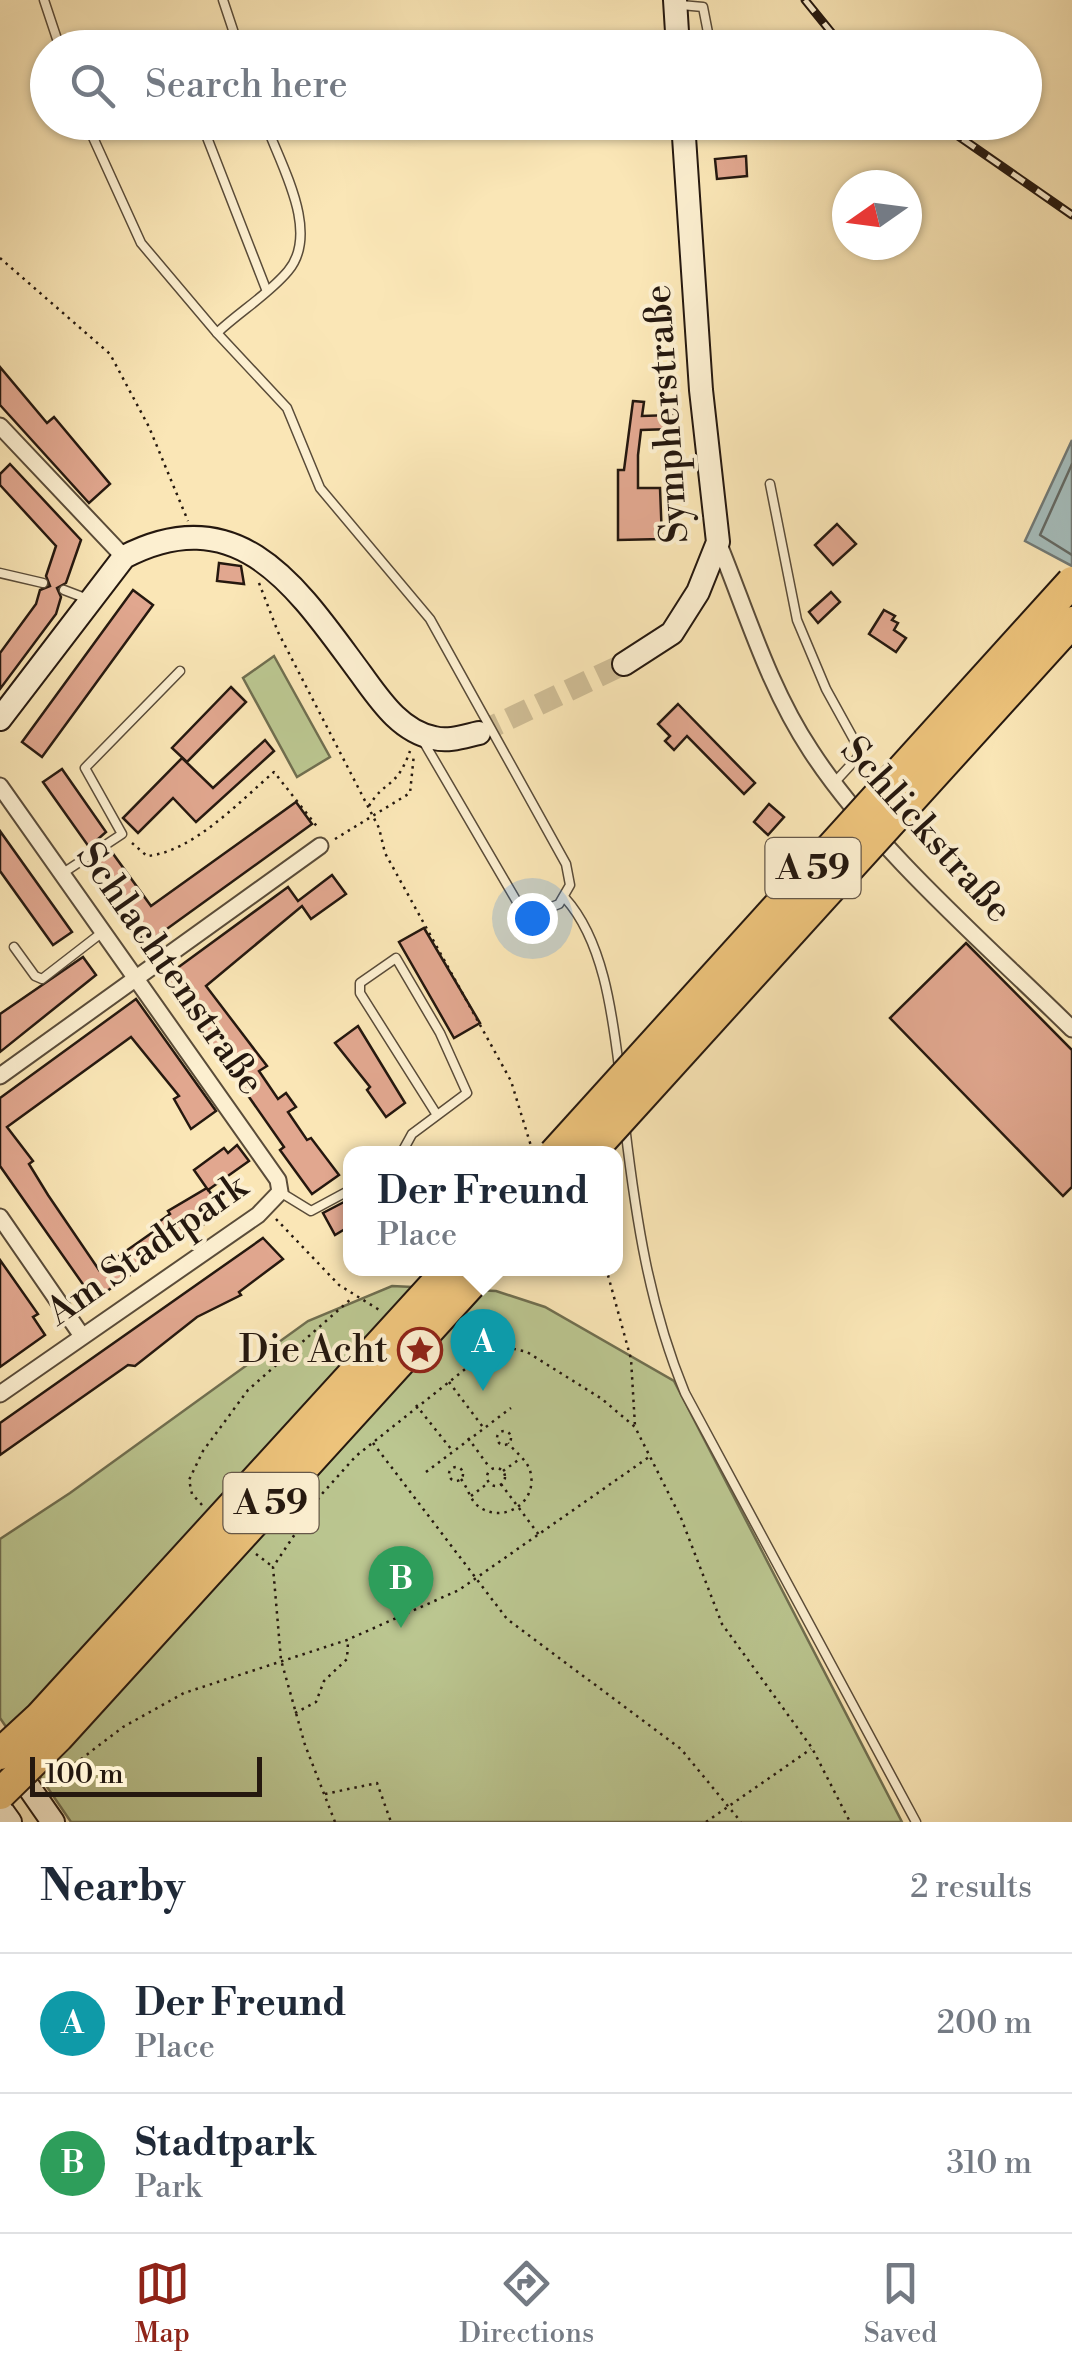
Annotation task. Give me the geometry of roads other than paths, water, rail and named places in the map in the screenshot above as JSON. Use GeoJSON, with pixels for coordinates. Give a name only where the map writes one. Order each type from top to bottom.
{"type":"FeatureCollection","features":[{"type":"Feature","properties":{"kind":"highway","name":"A 59"},"geometry":{"type":"LineString","coordinates":[[561,1146],[1072,582]]}},
{"type":"Feature","properties":{"kind":"highway","name":"A 59"},"geometry":{"type":"LineString","coordinates":[[597,1146],[1072,622]]}},
{"type":"Feature","properties":{"kind":"highway","name":"A 59"},"geometry":{"type":"LineString","coordinates":[[0,1754],[40,1718],[443,1276]]}},
{"type":"Feature","properties":{"kind":"highway","name":"A 59"},"geometry":{"type":"LineString","coordinates":[[0,1794],[58,1737],[478,1276]]}},
{"type":"Feature","properties":{"kind":"street"},"geometry":{"type":"LineString","coordinates":[[675,3],[677,30]]}},
{"type":"Feature","properties":{"kind":"street","name":"Sympherstraße"},"geometry":{"type":"LineString","coordinates":[[624,664],[672,633],[698,592],[718,542],[701,390],[684,140]]}},
{"type":"Feature","properties":{"kind":"street"},"geometry":{"type":"LineString","coordinates":[[0,426],[124,556]]}},
{"type":"Feature","properties":{"kind":"street"},"geometry":{"type":"LineString","coordinates":[[0,719],[124,556],[141,548],[191,538],[241,546],[265,558],[306,599],[383,704],[417,731],[434,738],[479,733]]}},
{"type":"Feature","properties":{"kind":"street","name":"Schlickstraße"},"geometry":{"type":"LineString","coordinates":[[718,542],[768,674],[834,783],[937,896],[1072,1029]]}},
{"type":"Feature","properties":{"kind":"street","name":"Schlachtenstraße"},"geometry":{"type":"LineString","coordinates":[[0,786],[278,1180],[280,1192]]}},
{"type":"Feature","properties":{"kind":"street"},"geometry":{"type":"LineString","coordinates":[[0,1076],[320,846]]}},
{"type":"Feature","properties":{"kind":"street","name":"Am Stadtpark"},"geometry":{"type":"LineString","coordinates":[[0,1394],[267,1208],[280,1192]]}},
{"type":"Feature","properties":{"kind":"street"},"geometry":{"type":"LineString","coordinates":[[0,1216],[82,1336]]}},
{"type":"Feature","properties":{"kind":"street"},"geometry":{"type":"LineString","coordinates":[[0,1746],[53,1822]]}},
{"type":"Feature","properties":{"kind":"street"},"geometry":{"type":"LineString","coordinates":[[0,1808],[10,1822]]}},
{"type":"Feature","properties":{"kind":"lane"},"geometry":{"type":"LineString","coordinates":[[44,0],[54,30]]}},
{"type":"Feature","properties":{"kind":"lane"},"geometry":{"type":"LineString","coordinates":[[223,0],[233,30]]}},
{"type":"Feature","properties":{"kind":"lane"},"geometry":{"type":"LineString","coordinates":[[675,3],[704,7],[708,30]]}},
{"type":"Feature","properties":{"kind":"lane"},"geometry":{"type":"LineString","coordinates":[[94,140],[141,244],[286,408],[320,488],[430,619],[566,864],[570,885],[564,898],[531,915],[520,907],[417,731]]}},
{"type":"Feature","properties":{"kind":"lane"},"geometry":{"type":"LineString","coordinates":[[208,140],[266,289]]}},
{"type":"Feature","properties":{"kind":"lane"},"geometry":{"type":"LineString","coordinates":[[217,333],[292,267],[303,236],[271,140]]}},
{"type":"Feature","properties":{"kind":"lane"},"geometry":{"type":"LineString","coordinates":[[770,484],[797,620],[826,689],[858,747],[858,757],[834,783]]}},
{"type":"Feature","properties":{"kind":"lane"},"geometry":{"type":"LineString","coordinates":[[0,574],[43,583]]}},
{"type":"Feature","properties":{"kind":"lane"},"geometry":{"type":"LineString","coordinates":[[64,590],[90,600]]}},
{"type":"Feature","properties":{"kind":"lane"},"geometry":{"type":"LineString","coordinates":[[63,873],[122,834],[85,768],[180,671]]}},
{"type":"Feature","properties":{"kind":"lane"},"geometry":{"type":"LineString","coordinates":[[564,898],[577,911],[599,962],[616,1044],[644,1262],[659,1332],[685,1393],[916,1822]]}},
{"type":"Feature","properties":{"kind":"lane"},"geometry":{"type":"LineString","coordinates":[[14,947],[35,976],[42,978],[104,931]]}},
{"type":"Feature","properties":{"kind":"lane"},"geometry":{"type":"LineString","coordinates":[[405,1146],[412,1134],[437,1116],[466,1093],[440,1033],[396,958],[360,983],[360,993],[437,1116]]}},
{"type":"Feature","properties":{"kind":"lane"},"geometry":{"type":"LineString","coordinates":[[280,1192],[311,1211],[343,1194]]}},
{"type":"Feature","properties":{"kind":"water"},"geometry":{"type":"Polygon","coordinates":[[[1072,440],[1072,566],[1025,541],[1072,440]]]}},
{"type":"Feature","properties":{"kind":"tunnel"},"geometry":{"type":"LineString","coordinates":[[479,733],[624,664]]}},
{"type":"Feature","properties":{"kind":"railway"},"geometry":{"type":"LineString","coordinates":[[805,0],[829,30]]}},
{"type":"Feature","properties":{"kind":"railway"},"geometry":{"type":"LineString","coordinates":[[964,140],[1072,215]]}},
{"type":"Feature","properties":{"kind":"place","name":"Die Acht"},"geometry":{"type":"Point","coordinates":[420,1350]}},
{"type":"Feature","properties":{"kind":"place","name":"Der Freund"},"geometry":{"type":"Point","coordinates":[483,1391]}},
{"type":"Feature","properties":{"kind":"place","name":"Stadtpark"},"geometry":{"type":"Point","coordinates":[401,1628]}}]}
